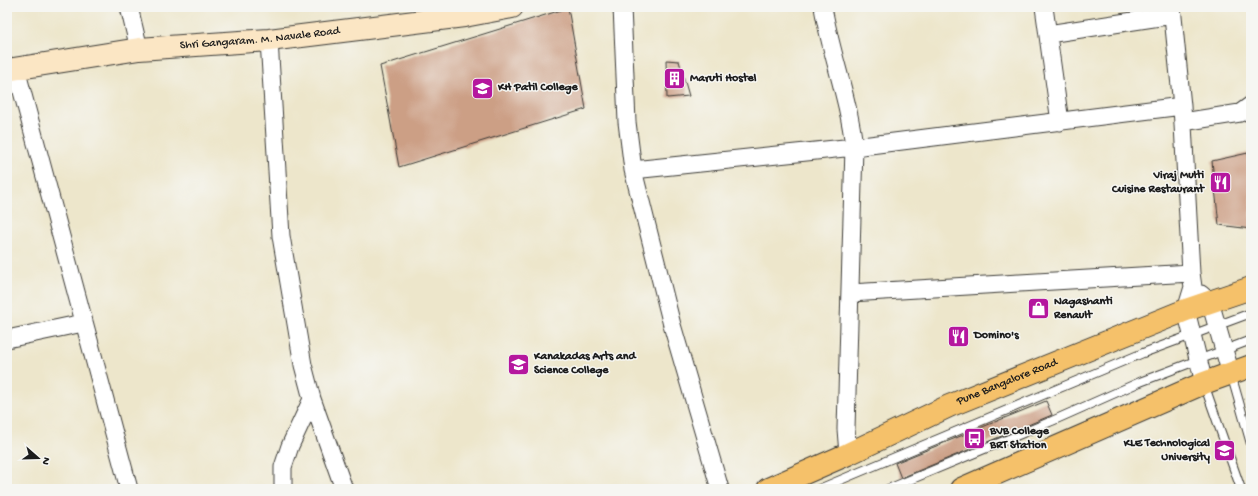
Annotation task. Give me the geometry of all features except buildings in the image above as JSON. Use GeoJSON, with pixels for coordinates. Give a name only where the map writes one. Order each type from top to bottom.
{"type":"FeatureCollection","features":[{"type":"Feature","properties":{"kind":"main road","name":"Shri Gangaram. M. Navale Road"},"geometry":{"type":"LineString","coordinates":[[11,69],[138,49],[269,40],[438,13],[464,16],[512,7]]}},
{"type":"Feature","properties":{"kind":"main road","name":"Pune Bangalore Road"},"geometry":{"type":"LineString","coordinates":[[768,489],[848,454],[948,406],[1186,310],[1251,288]]}},
{"type":"Feature","properties":{"kind":"main road"},"geometry":{"type":"LineString","coordinates":[[961,489],[984,484],[1204,383],[1251,366]]}},
{"type":"Feature","properties":{"kind":"street"},"geometry":{"type":"LineString","coordinates":[[129,7],[138,49]]}},
{"type":"Feature","properties":{"kind":"street"},"geometry":{"type":"LineString","coordinates":[[622,7],[627,122],[633,170],[672,325],[720,489]]}},
{"type":"Feature","properties":{"kind":"street"},"geometry":{"type":"LineString","coordinates":[[823,7],[834,60],[850,116],[854,148],[846,429],[848,454]]}},
{"type":"Feature","properties":{"kind":"street"},"geometry":{"type":"LineString","coordinates":[[1044,7],[1060,122]]}},
{"type":"Feature","properties":{"kind":"street"},"geometry":{"type":"LineString","coordinates":[[1048,34],[1173,11],[1183,114],[1192,280],[1186,310],[1204,383]]}},
{"type":"Feature","properties":{"kind":"street"},"geometry":{"type":"LineString","coordinates":[[269,40],[281,236],[304,365],[312,399],[344,489]]}},
{"type":"Feature","properties":{"kind":"street"},"geometry":{"type":"LineString","coordinates":[[11,69],[129,489]]}},
{"type":"Feature","properties":{"kind":"street"},"geometry":{"type":"LineString","coordinates":[[633,170],[854,148],[1060,122],[1183,114],[1240,113],[1251,105]]}},
{"type":"Feature","properties":{"kind":"street"},"geometry":{"type":"LineString","coordinates":[[850,293],[1192,280]]}},
{"type":"Feature","properties":{"kind":"street"},"geometry":{"type":"LineString","coordinates":[[1192,280],[1210,302],[1231,374]]}},
{"type":"Feature","properties":{"kind":"street"},"geometry":{"type":"LineString","coordinates":[[7,339],[83,323]]}},
{"type":"Feature","properties":{"kind":"street"},"geometry":{"type":"LineString","coordinates":[[282,489],[283,467],[290,446],[312,399]]}},
{"type":"Feature","properties":{"kind":"lane"},"geometry":{"type":"LineString","coordinates":[[819,489],[1136,356],[1251,313]]}},
{"type":"Feature","properties":{"kind":"lane"},"geometry":{"type":"LineString","coordinates":[[888,489],[1052,421],[1140,382],[1251,340]]}},
{"type":"Feature","properties":{"kind":"lane"},"geometry":{"type":"LineString","coordinates":[[1231,374],[1251,444]]}},
{"type":"Feature","properties":{"kind":"lane"},"geometry":{"type":"LineString","coordinates":[[1204,383],[1241,489]]}},
{"type":"Feature","properties":{"kind":"place","name":"Maruti Hostel"},"geometry":{"type":"Point","coordinates":[675,79]}},
{"type":"Feature","properties":{"kind":"place","name":"KH Patil College"},"geometry":{"type":"Point","coordinates":[483,88]}},
{"type":"Feature","properties":{"kind":"place","name":"Viraj Multi Cuisine Restaurant"},"geometry":{"type":"Point","coordinates":[1220,183]}},
{"type":"Feature","properties":{"kind":"place","name":"Nagashanti Renault"},"geometry":{"type":"Point","coordinates":[1038,309]}},
{"type":"Feature","properties":{"kind":"place","name":"Domino's"},"geometry":{"type":"Point","coordinates":[959,336]}},
{"type":"Feature","properties":{"kind":"place","name":"Kanakadas Arts and Science College"},"geometry":{"type":"Point","coordinates":[518,364]}},
{"type":"Feature","properties":{"kind":"place","name":"BVB College BRT Station"},"geometry":{"type":"Point","coordinates":[975,439]}},
{"type":"Feature","properties":{"kind":"place","name":"KLE Technological University"},"geometry":{"type":"Point","coordinates":[1225,451]}}]}
